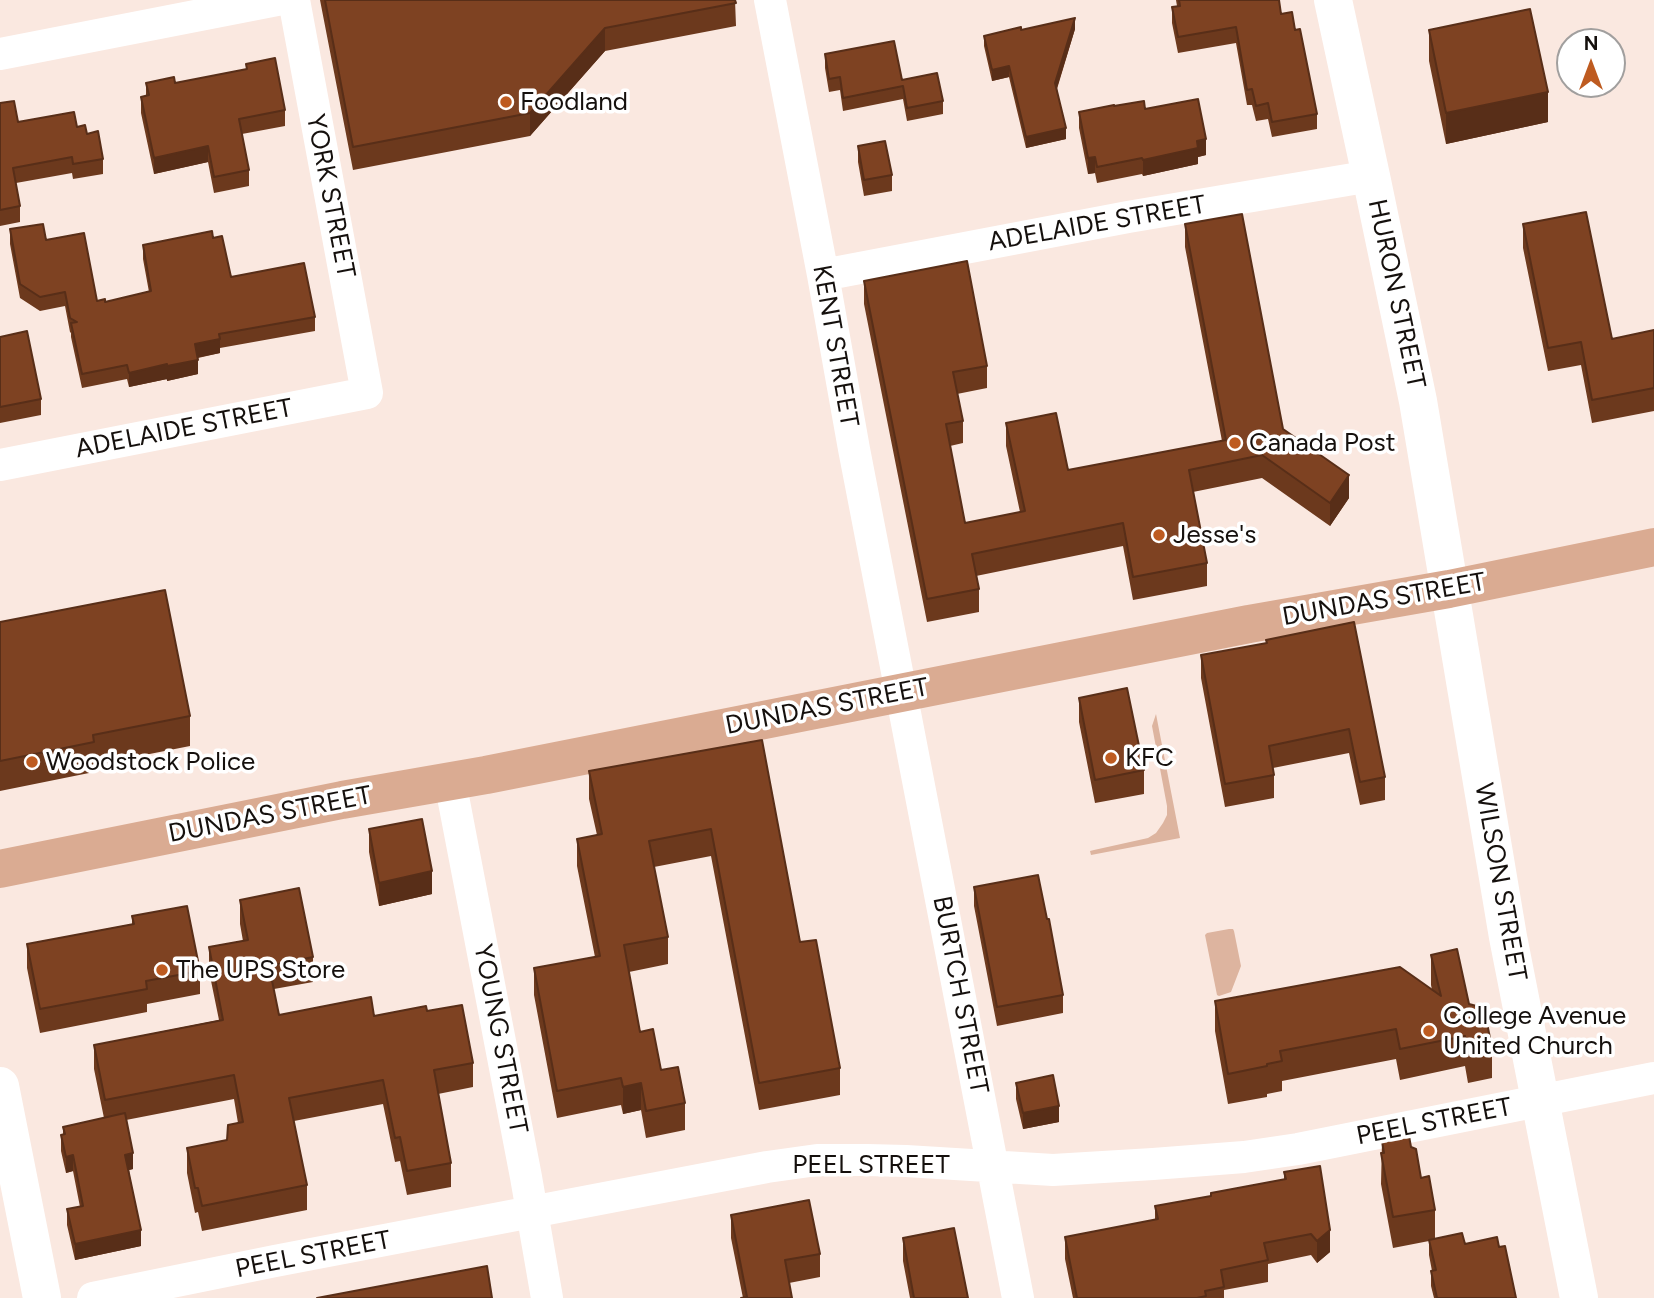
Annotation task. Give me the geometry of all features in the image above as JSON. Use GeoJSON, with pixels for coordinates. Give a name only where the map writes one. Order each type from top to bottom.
{"type":"FeatureCollection","features":[{"type":"Feature","properties":{"kind":"main road","name":"HURON STREET"},"geometry":{"type":"LineString","coordinates":[[1333,0],[1418,401],[1448,589]]}},
{"type":"Feature","properties":{"kind":"main road","name":"DUNDAS STREET"},"geometry":{"type":"LineString","coordinates":[[0,869],[342,800],[450,782],[1654,547]]}},
{"type":"Feature","properties":{"kind":"main road","name":"WILSON STREET"},"geometry":{"type":"LineString","coordinates":[[1448,589],[1508,937],[1579,1298]]}},
{"type":"Feature","properties":{"kind":"main road"},"geometry":{"type":"LineString","coordinates":[[0,1086],[42,1298]]}},
{"type":"Feature","properties":{"kind":"street"},"geometry":{"type":"LineString","coordinates":[[0,54],[277,0]]}},
{"type":"Feature","properties":{"kind":"street","name":"YORK STREET"},"geometry":{"type":"LineString","coordinates":[[293,0],[367,393]]}},
{"type":"Feature","properties":{"kind":"street","name":"KENT STREET"},"geometry":{"type":"LineString","coordinates":[[770,0],[901,692]]}},
{"type":"Feature","properties":{"kind":"street","name":"ADELAIDE STREET"},"geometry":{"type":"LineString","coordinates":[[823,275],[1128,217],[1371,176]]}},
{"type":"Feature","properties":{"kind":"street","name":"ADELAIDE STREET"},"geometry":{"type":"LineString","coordinates":[[0,465],[367,393]]}},
{"type":"Feature","properties":{"kind":"street","name":"BURTCH STREET"},"geometry":{"type":"LineString","coordinates":[[901,692],[1018,1298]]}},
{"type":"Feature","properties":{"kind":"street","name":"YOUNG STREET"},"geometry":{"type":"LineString","coordinates":[[450,782],[533,1212],[547,1298]]}},
{"type":"Feature","properties":{"kind":"street","name":"PEEL STREET"},"geometry":{"type":"LineString","coordinates":[[93,1298],[267,1262],[767,1167],[817,1160],[905,1161],[1053,1170],[1244,1157],[1298,1149],[1654,1078]]}},
{"type":"Feature","properties":{"kind":"shaded area"},"geometry":{"type":"Polygon","coordinates":[[[1156,714],[1180,838],[1091,855],[1090,851],[1148,838],[1156,833],[1167,815],[1152,726],[1156,714]]]}},
{"type":"Feature","properties":{"kind":"shaded area"},"geometry":{"type":"Polygon","coordinates":[[[1229,929],[1234,931],[1241,966],[1231,992],[1219,996],[1205,935],[1229,929]]]}},
{"type":"Feature","properties":{"kind":"building"},"geometry":{"type":"Polygon","coordinates":[[[325,0],[735,0],[736,3],[605,28],[530,113],[353,147],[325,0]]]}},
{"type":"Feature","properties":{"kind":"building"},"geometry":{"type":"Polygon","coordinates":[[[1179,0],[1279,0],[1281,14],[1292,12],[1295,30],[1300,29],[1317,114],[1272,122],[1268,103],[1256,106],[1252,89],[1247,90],[1236,27],[1178,37],[1172,7],[1180,6],[1179,0]]]}},
{"type":"Feature","properties":{"kind":"building"},"geometry":{"type":"Polygon","coordinates":[[[1530,9],[1548,92],[1446,113],[1429,30],[1530,9]]]}},
{"type":"Feature","properties":{"kind":"building"},"geometry":{"type":"Polygon","coordinates":[[[1075,18],[1055,83],[1066,128],[1026,137],[1009,66],[992,70],[984,36],[1075,18]]]}},
{"type":"Feature","properties":{"kind":"building"},"geometry":{"type":"Polygon","coordinates":[[[894,41],[902,80],[937,73],[943,101],[907,108],[903,86],[843,98],[840,77],[829,79],[825,54],[894,41]]]}},
{"type":"Feature","properties":{"kind":"building"},"geometry":{"type":"Polygon","coordinates":[[[275,58],[285,110],[239,119],[249,170],[214,177],[208,146],[154,158],[141,97],[149,95],[146,83],[174,77],[175,83],[247,69],[246,64],[275,58]]]}},
{"type":"Feature","properties":{"kind":"building"},"geometry":{"type":"Polygon","coordinates":[[[1198,99],[1206,139],[1197,141],[1198,148],[1097,167],[1095,157],[1088,158],[1079,112],[1144,101],[1145,109],[1198,99]]]}},
{"type":"Feature","properties":{"kind":"building"},"geometry":{"type":"Polygon","coordinates":[[[14,101],[18,122],[74,112],[77,127],[85,125],[87,134],[98,131],[103,159],[73,164],[72,157],[13,168],[20,206],[0,210],[0,103],[14,101]]]}},
{"type":"Feature","properties":{"kind":"building"},"geometry":{"type":"Polygon","coordinates":[[[885,141],[892,175],[864,180],[858,146],[885,141]]]}},
{"type":"Feature","properties":{"kind":"building"},"geometry":{"type":"Polygon","coordinates":[[[1586,212],[1612,339],[1654,330],[1654,388],[1592,400],[1581,342],[1548,348],[1523,224],[1586,212]]]}},
{"type":"Feature","properties":{"kind":"building"},"geometry":{"type":"Polygon","coordinates":[[[1242,214],[1283,429],[1349,475],[1330,503],[1262,455],[1189,470],[1207,563],[1133,577],[1123,523],[972,554],[979,589],[927,599],[864,281],[967,261],[987,366],[953,372],[963,421],[946,424],[965,523],[1025,511],[1006,423],[1056,413],[1068,470],[1226,440],[1185,224],[1242,214]]]}},
{"type":"Feature","properties":{"kind":"building"},"geometry":{"type":"Polygon","coordinates":[[[43,224],[46,240],[84,233],[97,301],[105,299],[105,302],[151,291],[143,245],[212,231],[213,238],[222,236],[231,277],[304,263],[315,317],[219,334],[220,339],[195,344],[198,360],[129,373],[127,365],[82,374],[71,323],[77,322],[70,318],[65,292],[40,297],[20,284],[10,229],[43,224]]]}},
{"type":"Feature","properties":{"kind":"building"},"geometry":{"type":"Polygon","coordinates":[[[27,331],[41,399],[0,407],[0,337],[27,331]]]}},
{"type":"Feature","properties":{"kind":"building"},"geometry":{"type":"Polygon","coordinates":[[[165,590],[190,716],[93,735],[94,742],[0,761],[0,622],[165,590]]]}},
{"type":"Feature","properties":{"kind":"building"},"geometry":{"type":"Polygon","coordinates":[[[1354,622],[1385,777],[1360,782],[1349,729],[1269,746],[1274,775],[1225,784],[1201,655],[1267,643],[1266,640],[1354,622]]]}},
{"type":"Feature","properties":{"kind":"building","name":"KFC"},"geometry":{"type":"Polygon","coordinates":[[[1127,688],[1144,770],[1095,780],[1079,698],[1127,688]]]}},
{"type":"Feature","properties":{"kind":"building"},"geometry":{"type":"Polygon","coordinates":[[[762,740],[800,942],[816,940],[840,1068],[759,1083],[711,829],[649,841],[668,937],[624,945],[640,1032],[653,1029],[661,1070],[678,1067],[685,1103],[646,1111],[641,1083],[623,1087],[621,1078],[557,1091],[534,968],[600,956],[577,839],[602,834],[589,771],[762,740]]]}},
{"type":"Feature","properties":{"kind":"building"},"geometry":{"type":"Polygon","coordinates":[[[422,819],[432,871],[379,883],[369,829],[422,819]]]}},
{"type":"Feature","properties":{"kind":"building"},"geometry":{"type":"Polygon","coordinates":[[[1038,875],[1063,995],[997,1007],[974,887],[1038,875]]]}},
{"type":"Feature","properties":{"kind":"building"},"geometry":{"type":"Polygon","coordinates":[[[299,888],[313,957],[269,966],[279,1015],[371,997],[374,1016],[426,1006],[427,1011],[462,1005],[473,1063],[434,1070],[451,1163],[407,1171],[400,1137],[395,1138],[383,1080],[289,1098],[307,1185],[202,1206],[198,1188],[195,1188],[187,1148],[227,1140],[228,1125],[243,1122],[234,1075],[105,1100],[94,1045],[223,1020],[209,947],[248,940],[240,900],[299,888]]]}},
{"type":"Feature","properties":{"kind":"building"},"geometry":{"type":"Polygon","coordinates":[[[187,906],[200,971],[146,981],[147,989],[40,1009],[27,944],[134,924],[132,916],[187,906]]]}},
{"type":"Feature","properties":{"kind":"building"},"geometry":{"type":"Polygon","coordinates":[[[1457,949],[1469,1004],[1484,1008],[1492,1048],[1468,1053],[1465,1036],[1400,1049],[1396,1029],[1280,1051],[1282,1061],[1228,1074],[1215,1001],[1400,967],[1441,996],[1431,955],[1457,949]]]}},
{"type":"Feature","properties":{"kind":"building"},"geometry":{"type":"Polygon","coordinates":[[[1053,1075],[1059,1106],[1023,1113],[1016,1083],[1053,1075]]]}},
{"type":"Feature","properties":{"kind":"building"},"geometry":{"type":"Polygon","coordinates":[[[125,1113],[133,1153],[125,1155],[141,1230],[75,1244],[67,1209],[83,1206],[73,1155],[66,1157],[61,1135],[65,1134],[63,1127],[125,1113]]]}},
{"type":"Feature","properties":{"kind":"building"},"geometry":{"type":"Polygon","coordinates":[[[1409,1136],[1411,1147],[1416,1149],[1421,1178],[1429,1176],[1435,1210],[1393,1217],[1381,1153],[1384,1153],[1382,1141],[1409,1136]]]}},
{"type":"Feature","properties":{"kind":"building"},"geometry":{"type":"Polygon","coordinates":[[[1320,1166],[1330,1230],[1317,1241],[1311,1234],[1264,1243],[1268,1260],[1221,1270],[1224,1287],[1205,1291],[1206,1296],[1077,1298],[1065,1237],[1158,1219],[1155,1206],[1286,1179],[1284,1172],[1320,1166]]]}},
{"type":"Feature","properties":{"kind":"building"},"geometry":{"type":"Polygon","coordinates":[[[809,1200],[820,1254],[785,1260],[792,1298],[741,1298],[747,1297],[731,1215],[809,1200]]]}},
{"type":"Feature","properties":{"kind":"building"},"geometry":{"type":"Polygon","coordinates":[[[954,1228],[968,1298],[914,1298],[903,1238],[954,1228]]]}},
{"type":"Feature","properties":{"kind":"building"},"geometry":{"type":"Polygon","coordinates":[[[1462,1233],[1465,1244],[1497,1237],[1499,1247],[1505,1246],[1516,1298],[1437,1298],[1431,1271],[1436,1270],[1429,1240],[1462,1233]]]}},
{"type":"Feature","properties":{"kind":"building"},"geometry":{"type":"Polygon","coordinates":[[[487,1266],[492,1298],[317,1298],[487,1266]]]}},
{"type":"Feature","properties":{"kind":"place","name":"Foodland"},"geometry":{"type":"Point","coordinates":[506,102]}},
{"type":"Feature","properties":{"kind":"place","name":"Canada Post"},"geometry":{"type":"Point","coordinates":[1235,443]}},
{"type":"Feature","properties":{"kind":"place","name":"Jesse's"},"geometry":{"type":"Point","coordinates":[1159,535]}},
{"type":"Feature","properties":{"kind":"place","name":"KFC"},"geometry":{"type":"Point","coordinates":[1111,758]}},
{"type":"Feature","properties":{"kind":"place","name":"Woodstock Police"},"geometry":{"type":"Point","coordinates":[32,762]}},
{"type":"Feature","properties":{"kind":"place","name":"The UPS Store"},"geometry":{"type":"Point","coordinates":[162,970]}},
{"type":"Feature","properties":{"kind":"place","name":"College Avenue United Church"},"geometry":{"type":"Point","coordinates":[1429,1031]}}]}
